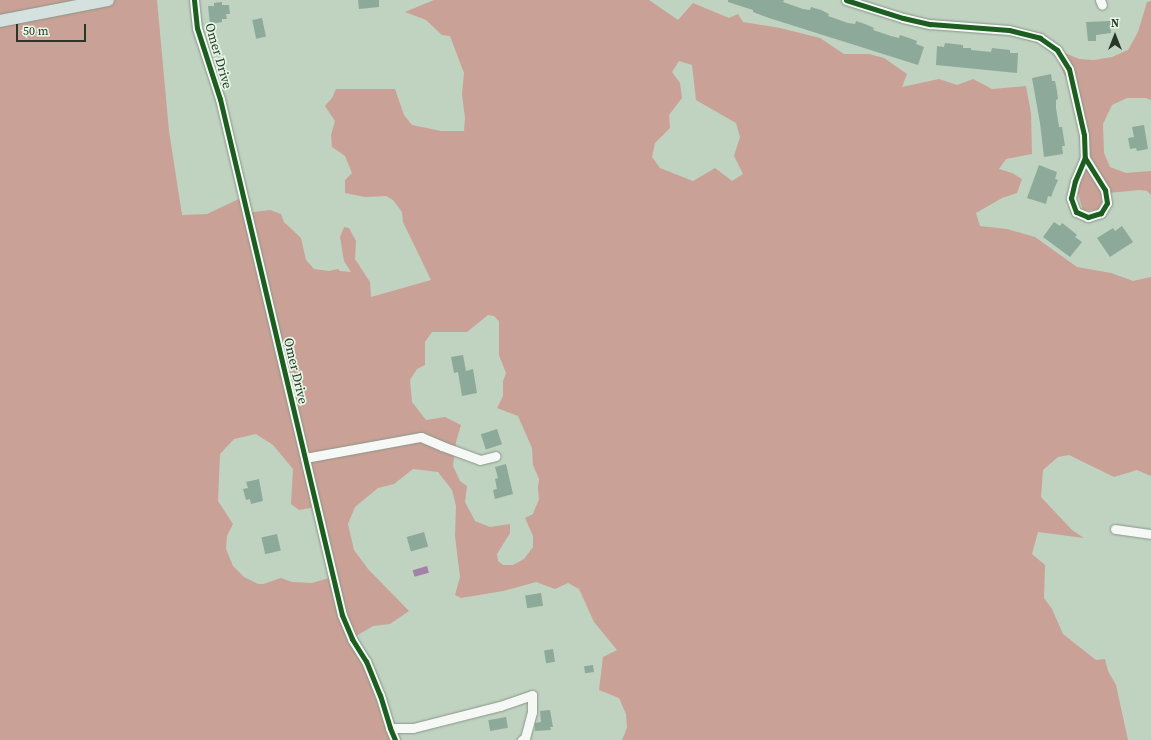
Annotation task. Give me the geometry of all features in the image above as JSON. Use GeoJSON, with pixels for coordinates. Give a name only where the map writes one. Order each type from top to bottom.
{"type":"FeatureCollection","features":[{"type":"Feature","properties":{"kind":"main road"},"geometry":{"type":"LineString","coordinates":[[0,21],[65,4],[108,0]]}},
{"type":"Feature","properties":{"kind":"street","name":"Omer Drive"},"geometry":{"type":"LineString","coordinates":[[194,0],[197,28],[220,100],[342,615],[352,639],[366,661],[380,695],[395,740]]}},
{"type":"Feature","properties":{"kind":"street"},"geometry":{"type":"LineString","coordinates":[[846,0],[903,18],[930,24],[1009,30],[1040,38],[1057,50],[1069,69],[1084,135],[1085,158],[1075,181],[1071,198],[1076,212],[1088,217],[1101,214],[1107,203],[1105,190],[1085,158]]}},
{"type":"Feature","properties":{"kind":"street"},"geometry":{"type":"LineString","coordinates":[[305,458],[421,437],[480,460],[496,456]]}},
{"type":"Feature","properties":{"kind":"street"},"geometry":{"type":"LineString","coordinates":[[1115,530],[1151,534]]}},
{"type":"Feature","properties":{"kind":"street"},"geometry":{"type":"LineString","coordinates":[[390,728],[412,728],[500,706],[532,695],[532,712],[525,738],[522,740]]}},
{"type":"Feature","properties":{"kind":"shaded area"},"geometry":{"type":"Polygon","coordinates":[[[0,0],[157,0],[169,131],[182,215],[207,214],[243,197],[247,213],[270,210],[281,214],[284,222],[301,238],[306,260],[314,269],[329,271],[338,269],[340,271],[351,272],[344,261],[340,237],[344,227],[349,228],[356,241],[355,259],[370,282],[371,297],[431,280],[403,222],[402,212],[393,200],[386,196],[365,197],[345,193],[345,180],[352,173],[345,156],[332,147],[331,135],[335,121],[325,106],[332,98],[336,89],[395,89],[404,115],[412,125],[441,131],[464,131],[465,118],[462,94],[464,73],[450,36],[442,35],[426,20],[405,12],[434,0],[649,0],[678,20],[693,3],[729,18],[738,14],[743,22],[780,28],[820,38],[844,54],[869,54],[884,58],[907,74],[902,87],[939,79],[957,85],[973,79],[992,89],[1026,86],[1031,113],[1032,154],[1006,159],[999,169],[1012,173],[1022,179],[1017,193],[1002,198],[976,213],[980,226],[1007,229],[1035,237],[1077,267],[1111,273],[1133,281],[1151,277],[1151,476],[1137,470],[1114,477],[1069,455],[1058,457],[1043,470],[1041,497],[1072,530],[1084,538],[1038,532],[1032,554],[1045,565],[1044,598],[1052,609],[1063,634],[1096,660],[1105,659],[1108,671],[1116,685],[1128,740],[622,740],[627,728],[626,714],[619,698],[599,690],[603,657],[617,650],[594,622],[579,589],[568,583],[555,589],[536,582],[503,591],[461,598],[455,595],[460,577],[455,536],[456,506],[452,490],[438,472],[413,469],[394,484],[378,488],[355,507],[348,524],[354,550],[368,569],[409,611],[390,624],[373,626],[351,639],[364,664],[390,740],[0,740],[0,0]],[[679,61],[672,72],[680,83],[682,98],[669,115],[670,128],[655,143],[652,157],[660,168],[693,181],[715,168],[732,181],[743,174],[734,156],[740,137],[736,123],[696,100],[692,65],[679,61]],[[488,315],[467,332],[432,332],[425,342],[425,365],[417,369],[410,380],[412,402],[426,420],[445,417],[461,425],[456,442],[453,466],[460,481],[467,486],[465,502],[475,521],[490,527],[510,524],[510,533],[497,554],[498,561],[503,565],[513,565],[524,559],[533,547],[533,536],[525,518],[533,514],[539,499],[539,479],[533,465],[532,448],[518,416],[497,408],[503,396],[503,381],[506,373],[499,355],[499,321],[494,316],[488,315]],[[256,434],[234,439],[220,454],[218,501],[233,524],[227,536],[226,549],[233,566],[244,577],[258,584],[263,584],[281,578],[292,582],[312,583],[329,578],[316,507],[299,510],[291,504],[293,469],[273,445],[256,434]]]}},
{"type":"Feature","properties":{"kind":"shaded area"},"geometry":{"type":"Polygon","coordinates":[[[1151,1],[1151,100],[1146,98],[1127,98],[1112,105],[1103,124],[1104,153],[1110,167],[1126,173],[1151,171],[1151,195],[1147,191],[1140,190],[1108,193],[1104,209],[1083,211],[1076,186],[1085,145],[1077,85],[1065,76],[1059,63],[1065,53],[1079,59],[1094,60],[1112,57],[1128,50],[1138,32],[1147,2],[1151,1]]]}},
{"type":"Feature","properties":{"kind":"shaded area"},"geometry":{"type":"Polygon","coordinates":[[[427,566],[429,573],[415,577],[413,570],[427,566]]]}},
{"type":"Feature","properties":{"kind":"building"},"geometry":{"type":"Polygon","coordinates":[[[358,0],[379,0],[379,7],[359,9],[358,0]]]}},
{"type":"Feature","properties":{"kind":"building"},"geometry":{"type":"Polygon","coordinates":[[[728,0],[784,0],[783,2],[803,9],[810,10],[811,7],[821,10],[829,14],[828,16],[848,23],[855,24],[856,21],[874,28],[873,30],[891,36],[899,38],[900,35],[909,38],[917,41],[916,44],[924,47],[918,65],[769,18],[753,12],[753,10],[728,2],[728,0]]]}},
{"type":"Feature","properties":{"kind":"building"},"geometry":{"type":"Polygon","coordinates":[[[222,2],[222,5],[229,5],[230,14],[226,14],[227,19],[222,19],[222,22],[210,24],[208,6],[214,6],[214,3],[222,2]]]}},
{"type":"Feature","properties":{"kind":"building"},"geometry":{"type":"Polygon","coordinates":[[[262,18],[266,37],[256,39],[252,20],[262,18]]]}},
{"type":"Feature","properties":{"kind":"building"},"geometry":{"type":"Polygon","coordinates":[[[1110,21],[1111,33],[1096,35],[1096,41],[1088,41],[1086,22],[1110,21]]]}},
{"type":"Feature","properties":{"kind":"building"},"geometry":{"type":"Polygon","coordinates":[[[945,43],[963,45],[963,48],[971,48],[971,50],[991,52],[992,48],[1010,50],[1010,53],[1018,53],[1017,73],[936,65],[937,46],[944,47],[945,43]]]}},
{"type":"Feature","properties":{"kind":"building"},"geometry":{"type":"Polygon","coordinates":[[[1051,74],[1052,81],[1055,81],[1057,91],[1058,99],[1056,100],[1056,108],[1059,127],[1062,127],[1065,146],[1062,146],[1063,154],[1044,157],[1032,78],[1051,74]]]}},
{"type":"Feature","properties":{"kind":"building"},"geometry":{"type":"Polygon","coordinates":[[[1144,125],[1148,149],[1137,151],[1136,148],[1130,149],[1128,138],[1134,137],[1132,127],[1144,125]]]}},
{"type":"Feature","properties":{"kind":"building"},"geometry":{"type":"Polygon","coordinates":[[[1039,165],[1057,172],[1055,179],[1058,180],[1051,197],[1048,196],[1046,204],[1027,198],[1039,165]]]}},
{"type":"Feature","properties":{"kind":"building"},"geometry":{"type":"Polygon","coordinates":[[[1054,222],[1060,226],[1062,223],[1077,235],[1075,237],[1082,242],[1070,257],[1043,237],[1054,222]]]}},
{"type":"Feature","properties":{"kind":"building"},"geometry":{"type":"Polygon","coordinates":[[[1122,226],[1133,242],[1110,257],[1097,238],[1113,228],[1115,231],[1122,226]]]}},
{"type":"Feature","properties":{"kind":"building"},"geometry":{"type":"Polygon","coordinates":[[[463,355],[466,371],[473,369],[477,393],[462,396],[458,372],[454,373],[451,357],[463,355]]]}},
{"type":"Feature","properties":{"kind":"building"},"geometry":{"type":"Polygon","coordinates":[[[497,429],[502,444],[486,449],[481,434],[497,429]]]}},
{"type":"Feature","properties":{"kind":"building"},"geometry":{"type":"Polygon","coordinates":[[[506,464],[513,494],[495,499],[493,490],[497,489],[495,479],[498,478],[495,467],[506,464]]]}},
{"type":"Feature","properties":{"kind":"building"},"geometry":{"type":"Polygon","coordinates":[[[259,479],[263,501],[251,504],[250,499],[246,500],[243,489],[248,488],[246,482],[259,479]]]}},
{"type":"Feature","properties":{"kind":"building"},"geometry":{"type":"Polygon","coordinates":[[[424,532],[428,546],[411,551],[407,537],[424,532]]]}},
{"type":"Feature","properties":{"kind":"building"},"geometry":{"type":"Polygon","coordinates":[[[277,534],[281,551],[265,554],[261,538],[277,534]]]}},
{"type":"Feature","properties":{"kind":"building"},"geometry":{"type":"Polygon","coordinates":[[[541,593],[543,606],[527,608],[525,596],[541,593]]]}},
{"type":"Feature","properties":{"kind":"building"},"geometry":{"type":"Polygon","coordinates":[[[553,649],[555,662],[546,663],[544,650],[553,649]]]}},
{"type":"Feature","properties":{"kind":"building"},"geometry":{"type":"Polygon","coordinates":[[[593,665],[594,672],[585,673],[584,666],[593,665]]]}},
{"type":"Feature","properties":{"kind":"building"},"geometry":{"type":"Polygon","coordinates":[[[550,710],[553,727],[550,727],[551,730],[535,731],[535,723],[541,722],[540,711],[550,710]]]}},
{"type":"Feature","properties":{"kind":"building"},"geometry":{"type":"Polygon","coordinates":[[[506,717],[508,728],[490,731],[488,720],[506,717]]]}},
{"type":"Feature","properties":{"kind":"cycle path"},"geometry":{"type":"LineString","coordinates":[[194,0],[197,28],[220,99],[342,615],[352,639],[366,661],[380,695],[395,740]]}},
{"type":"Feature","properties":{"kind":"cycle path"},"geometry":{"type":"LineString","coordinates":[[846,0],[903,18],[930,24],[1009,30],[1040,38],[1057,50],[1069,69],[1084,135],[1085,158],[1105,190],[1107,203],[1101,213],[1088,217],[1076,212],[1071,198],[1075,181],[1085,158]]}}]}
